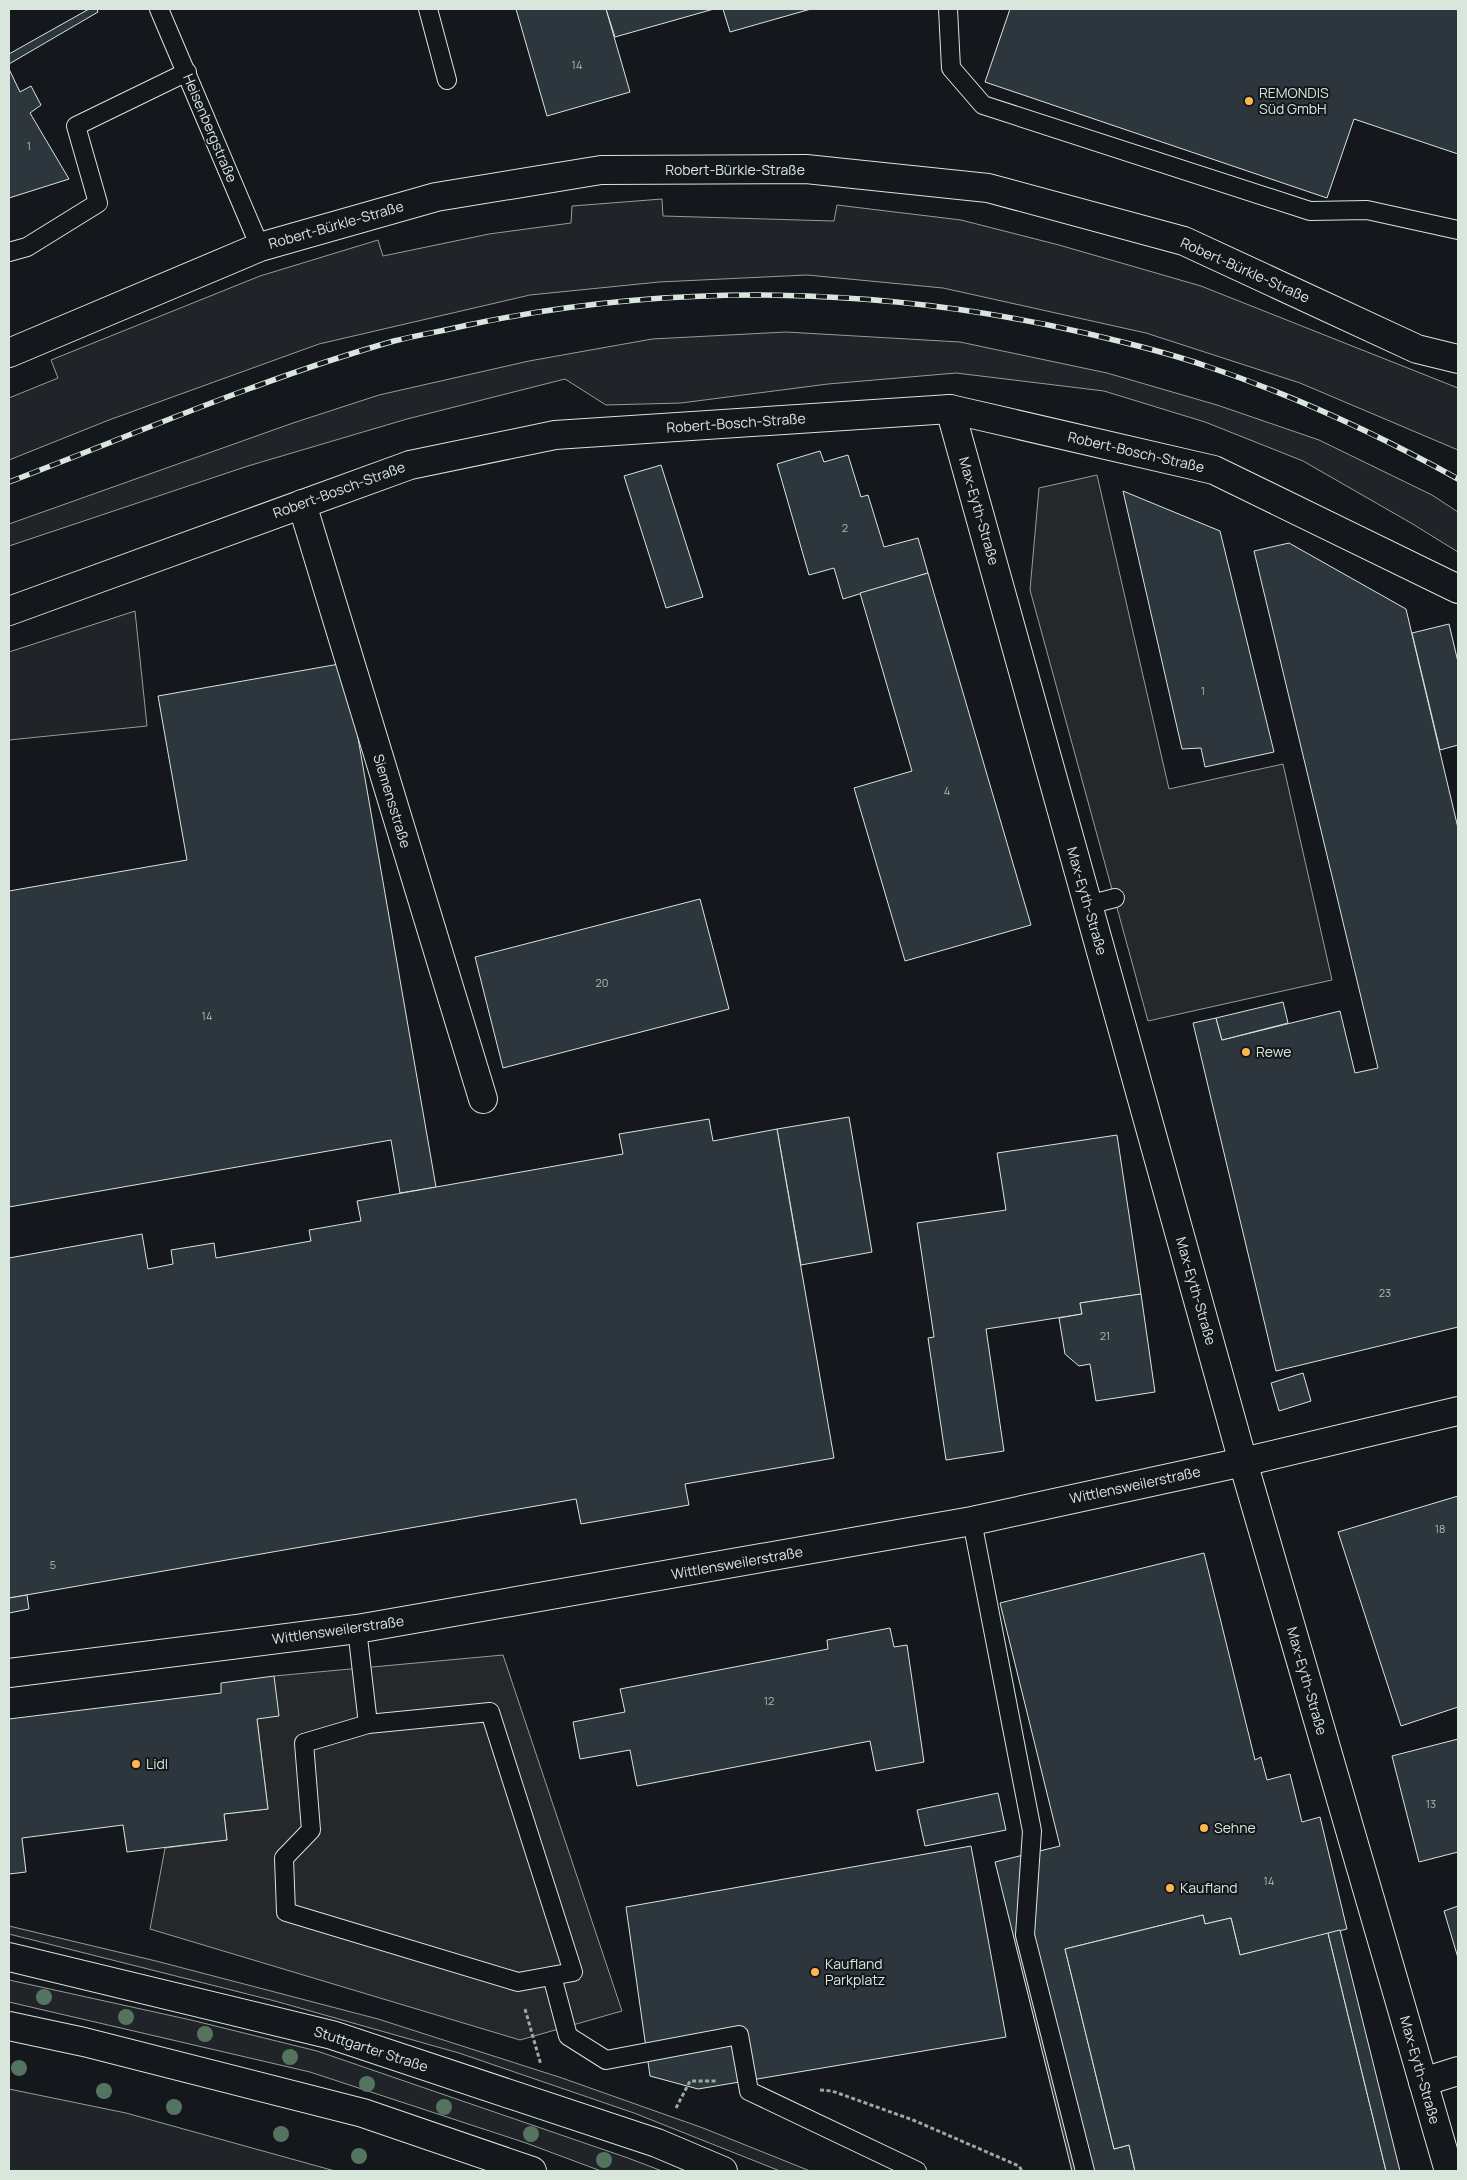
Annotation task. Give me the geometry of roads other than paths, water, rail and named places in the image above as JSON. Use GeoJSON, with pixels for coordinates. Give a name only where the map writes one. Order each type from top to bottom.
{"type":"FeatureCollection","features":[{"type":"Feature","properties":{"kind":"street","name":"Robert-Bürkle-Straße"},"geometry":{"type":"LineString","coordinates":[[9,353],[260,247],[436,197],[601,170],[806,170],[988,188],[1184,241],[1417,349],[1458,359]]}},
{"type":"Feature","properties":{"kind":"street","name":"Robert-Bosch-Straße"},"geometry":{"type":"LineString","coordinates":[[9,611],[410,464],[555,435],[950,409],[1214,470],[1458,588]]}},
{"type":"Feature","properties":{"kind":"street","name":"Max-Eyth-Straße"},"geometry":{"type":"LineString","coordinates":[[950,409],[1243,1462],[1449,2171]]}},
{"type":"Feature","properties":{"kind":"street","name":"Siemensstraße"},"geometry":{"type":"LineString","coordinates":[[302,504],[483,1099]]}},
{"type":"Feature","properties":{"kind":"street","name":"Wittlensweilerstraße"},"geometry":{"type":"LineString","coordinates":[[9,1674],[357,1629],[972,1521],[1243,1462],[1458,1411]]}},
{"type":"Feature","properties":{"kind":"street","name":"Stuttgarter Straße"},"geometry":{"type":"LineString","coordinates":[[9,1957],[332,2035],[657,2143],[724,2171]]}},
{"type":"Feature","properties":{"kind":"street"},"geometry":{"type":"LineString","coordinates":[[9,2026],[84,2042],[363,2113],[532,2171]]}},
{"type":"Feature","properties":{"kind":"street"},"geometry":{"type":"LineString","coordinates":[[1423,2082],[1458,2071]]}},
{"type":"Feature","properties":{"kind":"lane","name":"Heisenbergstraße"},"geometry":{"type":"LineString","coordinates":[[159,9],[260,247]]}},
{"type":"Feature","properties":{"kind":"lane"},"geometry":{"type":"LineString","coordinates":[[428,9],[447,80]]}},
{"type":"Feature","properties":{"kind":"lane"},"geometry":{"type":"LineString","coordinates":[[948,9],[951,68],[983,105],[1310,211],[1366,210],[1458,230]]}},
{"type":"Feature","properties":{"kind":"lane"},"geometry":{"type":"LineString","coordinates":[[9,252],[27,247],[98,203],[76,126],[187,72]]}},
{"type":"Feature","properties":{"kind":"lane"},"geometry":{"type":"LineString","coordinates":[[1088,904],[1115,898]]}},
{"type":"Feature","properties":{"kind":"lane"},"geometry":{"type":"LineString","coordinates":[[972,1521],[1032,1831],[1025,1934],[1084,2171]]}},
{"type":"Feature","properties":{"kind":"lane"},"geometry":{"type":"LineString","coordinates":[[357,1629],[368,1724]]}},
{"type":"Feature","properties":{"kind":"lane"},"geometry":{"type":"LineString","coordinates":[[490,1712],[573,1972],[552,1976],[518,1982],[286,1912],[284,1858],[311,1830],[304,1743],[368,1724],[490,1712]]}},
{"type":"Feature","properties":{"kind":"lane"},"geometry":{"type":"LineString","coordinates":[[552,1976],[568,2036],[606,2060],[739,2035],[749,2091],[917,2171]]}},
{"type":"Feature","properties":{"kind":"railway"},"geometry":{"type":"LineString","coordinates":[[9,482],[248,389],[394,341],[545,311],[699,296],[777,295],[854,298],[932,306],[1009,317],[1148,348],[1241,378],[1336,417],[1458,479]]}},
{"type":"Feature","properties":{"kind":"place","name":"REMONDIS Süd GmbH"},"geometry":{"type":"Point","coordinates":[1249,101]}},
{"type":"Feature","properties":{"kind":"place","name":"Rewe"},"geometry":{"type":"Point","coordinates":[1246,1052]}},
{"type":"Feature","properties":{"kind":"place","name":"Lidl"},"geometry":{"type":"Point","coordinates":[136,1764]}},
{"type":"Feature","properties":{"kind":"place","name":"Sehne"},"geometry":{"type":"Point","coordinates":[1204,1828]}},
{"type":"Feature","properties":{"kind":"place","name":"Kaufland"},"geometry":{"type":"Point","coordinates":[1170,1888]}},
{"type":"Feature","properties":{"kind":"place","name":"Kaufland Parkplatz"},"geometry":{"type":"Point","coordinates":[815,1972]}}]}
